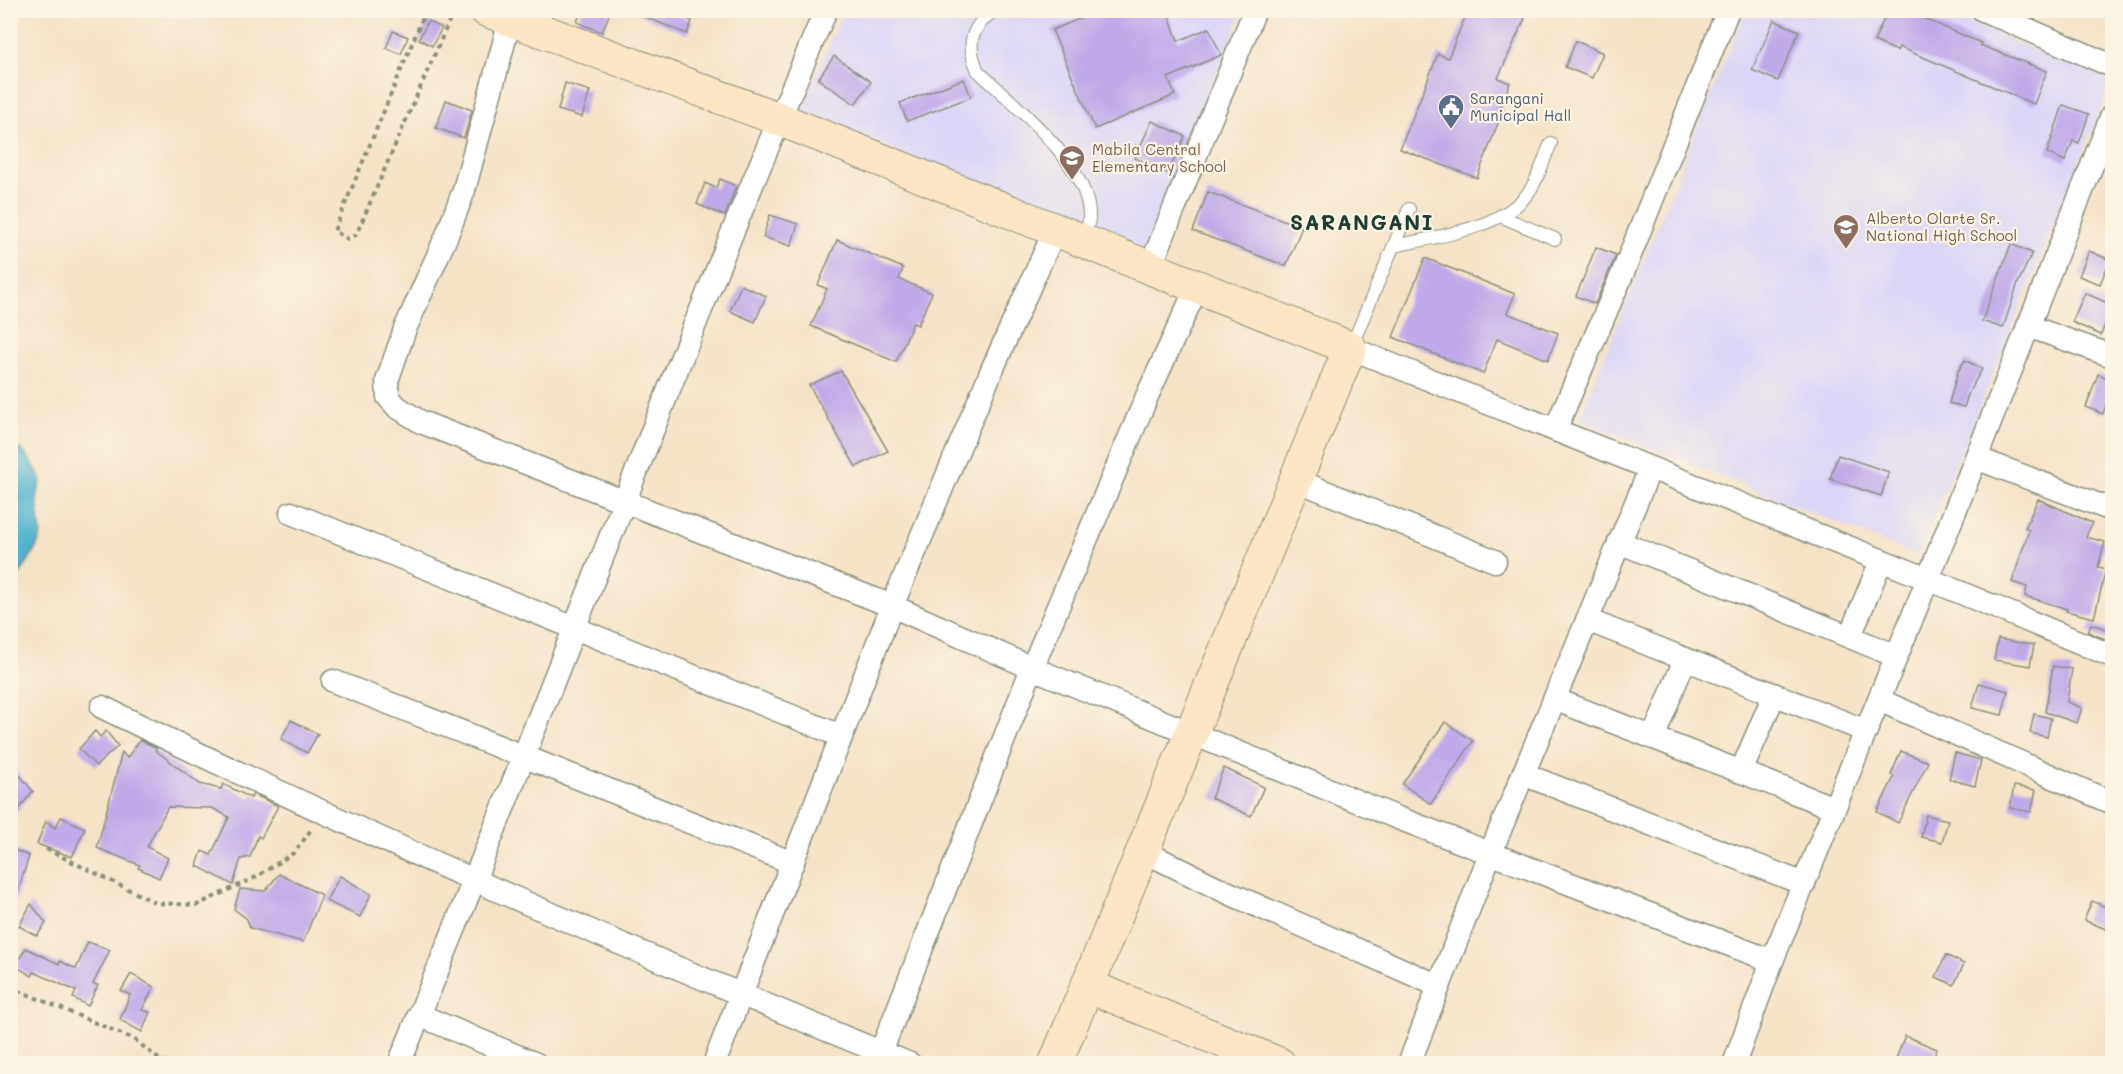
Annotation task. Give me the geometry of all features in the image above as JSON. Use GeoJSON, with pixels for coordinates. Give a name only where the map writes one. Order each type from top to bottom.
{"type":"FeatureCollection","features":[{"type":"Feature","properties":{"kind":"street"},"geometry":{"type":"LineString","coordinates":[[399,1064],[475,881],[624,501],[779,119],[826,10]]}},
{"type":"Feature","properties":{"kind":"street"},"geometry":{"type":"LineString","coordinates":[[1150,268],[1256,10]]}},
{"type":"Feature","properties":{"kind":"street"},"geometry":{"type":"LineString","coordinates":[[1555,430],[1624,270],[1728,10]]}},
{"type":"Feature","properties":{"kind":"street"},"geometry":{"type":"LineString","coordinates":[[1983,10],[2112,66]]}},
{"type":"Feature","properties":{"kind":"street"},"geometry":{"type":"LineString","coordinates":[[1772,962],[1490,854],[1032,668],[891,606],[421,422],[397,407],[388,397],[387,381],[405,329],[447,235],[464,190],[498,15],[779,119],[1928,579],[2112,656]]}},
{"type":"Feature","properties":{"kind":"street"},"geometry":{"type":"LineString","coordinates":[[1734,1064],[1803,884],[1928,579],[2112,115]]}},
{"type":"Feature","properties":{"kind":"street"},"geometry":{"type":"LineString","coordinates":[[714,1064],[891,606],[991,372],[1069,235]]}},
{"type":"Feature","properties":{"kind":"street"},"geometry":{"type":"LineString","coordinates":[[881,1052],[1032,668],[1139,415],[1197,287]]}},
{"type":"Feature","properties":{"kind":"street"},"geometry":{"type":"LineString","coordinates":[[2028,326],[2112,356]]}},
{"type":"Feature","properties":{"kind":"street"},"geometry":{"type":"LineString","coordinates":[[1055,1064],[1350,348]]}},
{"type":"Feature","properties":{"kind":"street"},"geometry":{"type":"LineString","coordinates":[[1976,458],[2112,510]]}},
{"type":"Feature","properties":{"kind":"street"},"geometry":{"type":"LineString","coordinates":[[1409,1064],[1490,854],[1650,469]]}},
{"type":"Feature","properties":{"kind":"street"},"geometry":{"type":"LineString","coordinates":[[1296,480],[1495,561]]}},
{"type":"Feature","properties":{"kind":"street"},"geometry":{"type":"LineString","coordinates":[[291,513],[842,736]]}},
{"type":"Feature","properties":{"kind":"street"},"geometry":{"type":"LineString","coordinates":[[1619,542],[1896,656]]}},
{"type":"Feature","properties":{"kind":"street"},"geometry":{"type":"LineString","coordinates":[[1850,636],[1881,561]]}},
{"type":"Feature","properties":{"kind":"street"},"geometry":{"type":"LineString","coordinates":[[1587,620],[1866,731]]}},
{"type":"Feature","properties":{"kind":"street"},"geometry":{"type":"LineString","coordinates":[[1653,738],[1685,659]]}},
{"type":"Feature","properties":{"kind":"street"},"geometry":{"type":"LineString","coordinates":[[333,681],[793,863]]}},
{"type":"Feature","properties":{"kind":"street"},"geometry":{"type":"LineString","coordinates":[[1741,772],[1774,695]]}},
{"type":"Feature","properties":{"kind":"street"},"geometry":{"type":"LineString","coordinates":[[1554,699],[1834,808]]}},
{"type":"Feature","properties":{"kind":"street"},"geometry":{"type":"LineString","coordinates":[[1879,700],[2112,803]]}},
{"type":"Feature","properties":{"kind":"street"},"geometry":{"type":"LineString","coordinates":[[102,706],[198,754],[475,881],[910,1064]]}},
{"type":"Feature","properties":{"kind":"street"},"geometry":{"type":"LineString","coordinates":[[1523,774],[1803,884]]}},
{"type":"Feature","properties":{"kind":"street"},"geometry":{"type":"LineString","coordinates":[[1143,851],[1222,890],[1439,986]]}},
{"type":"Feature","properties":{"kind":"street"},"geometry":{"type":"LineString","coordinates":[[1088,986],[1279,1064]]}},
{"type":"Feature","properties":{"kind":"street"},"geometry":{"type":"LineString","coordinates":[[419,1015],[536,1064]]}},
{"type":"Feature","properties":{"kind":"lane"},"geometry":{"type":"LineString","coordinates":[[995,10],[985,17],[974,31],[970,54],[978,71],[1061,151],[1083,188],[1089,220],[1069,235]]}},
{"type":"Feature","properties":{"kind":"lane"},"geometry":{"type":"LineString","coordinates":[[1394,246],[1458,231],[1500,216],[1523,199],[1531,189],[1551,143]]}},
{"type":"Feature","properties":{"kind":"lane"},"geometry":{"type":"LineString","coordinates":[[1350,348],[1409,209]]}},
{"type":"Feature","properties":{"kind":"lane"},"geometry":{"type":"LineString","coordinates":[[1500,216],[1555,239]]}},
{"type":"Feature","properties":{"kind":"path"},"geometry":{"type":"LineString","coordinates":[[426,10],[334,231],[348,239],[356,235],[454,10]]}},
{"type":"Feature","properties":{"kind":"path"},"geometry":{"type":"LineString","coordinates":[[46,849],[156,903],[197,906],[256,877],[295,852],[323,812]]}},
{"type":"Feature","properties":{"kind":"path"},"geometry":{"type":"LineString","coordinates":[[10,987],[134,1039],[160,1060],[171,1064]]}},
{"type":"Feature","properties":{"kind":"shaded area","name":"Mabila Central Elementary School"},"geometry":{"type":"Polygon","coordinates":[[[844,11],[1243,11],[1143,252],[800,111],[844,11]]]}},
{"type":"Feature","properties":{"kind":"shaded area","name":"Alberto Olarte Sr. National High School"},"geometry":{"type":"Polygon","coordinates":[[[1745,11],[1939,11],[2112,81],[1919,556],[1579,419],[1745,11]]]}},
{"type":"Feature","properties":{"kind":"water"},"geometry":{"type":"Polygon","coordinates":[[[11,449],[21,449],[41,479],[37,498],[41,535],[19,576],[11,613],[11,449]]]}},
{"type":"Feature","properties":{"kind":"building"},"geometry":{"type":"Polygon","coordinates":[[[582,10],[611,10],[602,32],[577,22],[582,10]]]}},
{"type":"Feature","properties":{"kind":"building"},"geometry":{"type":"Polygon","coordinates":[[[628,10],[665,10],[692,21],[687,34],[628,10]]]}},
{"type":"Feature","properties":{"kind":"building"},"geometry":{"type":"Polygon","coordinates":[[[1101,10],[1167,10],[1178,41],[1209,28],[1221,55],[1168,78],[1175,95],[1095,129],[1052,30],[1101,10]]]}},
{"type":"Feature","properties":{"kind":"building"},"geometry":{"type":"Polygon","coordinates":[[[1468,10],[1509,10],[1525,18],[1498,78],[1510,83],[1500,109],[1503,110],[1477,178],[1400,149],[1438,54],[1448,58],[1468,10]]]}},
{"type":"Feature","properties":{"kind":"building"},"geometry":{"type":"Polygon","coordinates":[[[1888,10],[1904,10],[1981,43],[1980,45],[2047,71],[2034,104],[1899,47],[1897,51],[1874,41],[1888,10]]]}},
{"type":"Feature","properties":{"kind":"building"},"geometry":{"type":"Polygon","coordinates":[[[1774,20],[1799,31],[1778,81],[1752,70],[1774,20]]]}},
{"type":"Feature","properties":{"kind":"building"},"geometry":{"type":"Polygon","coordinates":[[[428,21],[442,28],[432,46],[419,39],[428,21]]]}},
{"type":"Feature","properties":{"kind":"building"},"geometry":{"type":"Polygon","coordinates":[[[393,31],[408,37],[401,54],[386,48],[393,31]]]}},
{"type":"Feature","properties":{"kind":"building"},"geometry":{"type":"Polygon","coordinates":[[[1576,41],[1603,53],[1592,78],[1565,67],[1576,41]]]}},
{"type":"Feature","properties":{"kind":"building"},"geometry":{"type":"Polygon","coordinates":[[[834,56],[871,82],[855,104],[818,79],[834,56]]]}},
{"type":"Feature","properties":{"kind":"building"},"geometry":{"type":"Polygon","coordinates":[[[964,79],[971,97],[907,121],[900,103],[964,79]]]}},
{"type":"Feature","properties":{"kind":"building"},"geometry":{"type":"Polygon","coordinates":[[[565,83],[590,91],[582,117],[558,110],[565,83]]]}},
{"type":"Feature","properties":{"kind":"building"},"geometry":{"type":"Polygon","coordinates":[[[446,100],[472,110],[464,138],[436,128],[446,100]]]}},
{"type":"Feature","properties":{"kind":"building"},"geometry":{"type":"Polygon","coordinates":[[[2063,105],[2089,114],[2079,143],[2073,141],[2065,161],[2047,153],[2063,105]]]}},
{"type":"Feature","properties":{"kind":"building"},"geometry":{"type":"Polygon","coordinates":[[[1152,121],[1185,136],[1168,173],[1135,158],[1152,121]]]}},
{"type":"Feature","properties":{"kind":"building"},"geometry":{"type":"Polygon","coordinates":[[[720,179],[736,186],[725,216],[697,204],[705,183],[716,188],[720,179]]]}},
{"type":"Feature","properties":{"kind":"building"},"geometry":{"type":"Polygon","coordinates":[[[1208,192],[1302,227],[1286,266],[1193,231],[1208,192]]]}},
{"type":"Feature","properties":{"kind":"building"},"geometry":{"type":"Polygon","coordinates":[[[770,215],[798,224],[791,246],[763,237],[770,215]]]}},
{"type":"Feature","properties":{"kind":"building"},"geometry":{"type":"Polygon","coordinates":[[[837,240],[903,268],[899,279],[932,293],[918,325],[913,323],[896,362],[811,326],[827,289],[818,285],[837,240]]]}},
{"type":"Feature","properties":{"kind":"building"},"geometry":{"type":"Polygon","coordinates":[[[2011,244],[2032,253],[2018,283],[2003,328],[1982,321],[2011,244]]]}},
{"type":"Feature","properties":{"kind":"building"},"geometry":{"type":"Polygon","coordinates":[[[1596,247],[1616,255],[1595,304],[1576,296],[1596,247]]]}},
{"type":"Feature","properties":{"kind":"building"},"geometry":{"type":"Polygon","coordinates":[[[2089,251],[2110,260],[2100,284],[2079,276],[2089,251]]]}},
{"type":"Feature","properties":{"kind":"building"},"geometry":{"type":"Polygon","coordinates":[[[1425,258],[1515,294],[1507,313],[1558,333],[1548,360],[1497,339],[1483,374],[1393,337],[1425,258]]]}},
{"type":"Feature","properties":{"kind":"building"},"geometry":{"type":"Polygon","coordinates":[[[741,285],[766,296],[755,322],[730,311],[741,285]]]}},
{"type":"Feature","properties":{"kind":"building"},"geometry":{"type":"Polygon","coordinates":[[[2085,293],[2112,305],[2101,335],[2072,322],[2085,293]]]}},
{"type":"Feature","properties":{"kind":"building"},"geometry":{"type":"Polygon","coordinates":[[[1965,360],[1982,369],[1969,392],[1964,407],[1949,403],[1958,371],[1965,360]]]}},
{"type":"Feature","properties":{"kind":"building"},"geometry":{"type":"Polygon","coordinates":[[[841,371],[888,451],[856,467],[809,385],[841,371]]]}},
{"type":"Feature","properties":{"kind":"building"},"geometry":{"type":"Polygon","coordinates":[[[2098,374],[2112,380],[2112,388],[2103,414],[2086,407],[2098,374]]]}},
{"type":"Feature","properties":{"kind":"building"},"geometry":{"type":"Polygon","coordinates":[[[1838,455],[1889,472],[1881,496],[1830,479],[1838,455]]]}},
{"type":"Feature","properties":{"kind":"building"},"geometry":{"type":"Polygon","coordinates":[[[2038,499],[2092,523],[2086,537],[2105,542],[2098,567],[2106,569],[2094,618],[2066,611],[2067,609],[2025,596],[2027,587],[2012,582],[2029,530],[2025,528],[2038,499]]]}},
{"type":"Feature","properties":{"kind":"building"},"geometry":{"type":"Polygon","coordinates":[[[2091,624],[2112,631],[2112,642],[2088,632],[2091,624]]]}},
{"type":"Feature","properties":{"kind":"building"},"geometry":{"type":"Polygon","coordinates":[[[1998,639],[2034,645],[2030,666],[1994,660],[1998,639]]]}},
{"type":"Feature","properties":{"kind":"building"},"geometry":{"type":"Polygon","coordinates":[[[2053,666],[2072,669],[2067,702],[2082,708],[2077,723],[2045,712],[2053,666]]]}},
{"type":"Feature","properties":{"kind":"building"},"geometry":{"type":"Polygon","coordinates":[[[1979,683],[2008,691],[2002,715],[1972,708],[1979,683]]]}},
{"type":"Feature","properties":{"kind":"building"},"geometry":{"type":"Polygon","coordinates":[[[2034,714],[2051,718],[2047,737],[2030,733],[2034,714]]]}},
{"type":"Feature","properties":{"kind":"building"},"geometry":{"type":"Polygon","coordinates":[[[291,720],[318,734],[307,753],[281,739],[291,720]]]}},
{"type":"Feature","properties":{"kind":"building"},"geometry":{"type":"Polygon","coordinates":[[[1445,722],[1473,741],[1431,804],[1402,784],[1445,722]]]}},
{"type":"Feature","properties":{"kind":"building"},"geometry":{"type":"Polygon","coordinates":[[[95,731],[100,737],[106,731],[118,746],[96,766],[79,749],[95,731]]]}},
{"type":"Feature","properties":{"kind":"building"},"geometry":{"type":"Polygon","coordinates":[[[140,740],[157,748],[155,750],[200,784],[221,789],[223,784],[251,798],[253,794],[278,806],[261,838],[258,836],[250,857],[241,859],[233,885],[197,866],[202,851],[211,855],[229,817],[212,808],[168,807],[147,847],[168,858],[159,878],[138,868],[140,865],[97,848],[122,752],[127,758],[140,740]]]}},
{"type":"Feature","properties":{"kind":"building"},"geometry":{"type":"Polygon","coordinates":[[[1901,751],[1928,762],[1898,823],[1877,812],[1894,777],[1891,775],[1901,751]]]}},
{"type":"Feature","properties":{"kind":"building"},"geometry":{"type":"Polygon","coordinates":[[[1955,753],[1981,760],[1975,786],[1949,779],[1955,753]]]}},
{"type":"Feature","properties":{"kind":"building"},"geometry":{"type":"Polygon","coordinates":[[[10,764],[33,791],[10,820],[10,764]]]}},
{"type":"Feature","properties":{"kind":"building"},"geometry":{"type":"Polygon","coordinates":[[[1224,768],[1264,787],[1251,816],[1211,798],[1224,768]]]}},
{"type":"Feature","properties":{"kind":"building"},"geometry":{"type":"Polygon","coordinates":[[[2014,786],[2036,790],[2031,812],[2010,808],[2014,786]]]}},
{"type":"Feature","properties":{"kind":"building"},"geometry":{"type":"Polygon","coordinates":[[[1926,815],[1948,820],[1942,842],[1921,837],[1926,815]]]}},
{"type":"Feature","properties":{"kind":"building"},"geometry":{"type":"Polygon","coordinates":[[[61,817],[85,828],[72,857],[37,844],[46,821],[55,828],[61,817]]]}},
{"type":"Feature","properties":{"kind":"building"},"geometry":{"type":"Polygon","coordinates":[[[10,848],[29,856],[14,904],[10,904],[10,848]]]}},
{"type":"Feature","properties":{"kind":"building"},"geometry":{"type":"Polygon","coordinates":[[[279,874],[322,895],[303,942],[250,928],[247,919],[234,909],[240,889],[265,891],[279,874]]]}},
{"type":"Feature","properties":{"kind":"building"},"geometry":{"type":"Polygon","coordinates":[[[340,876],[371,894],[360,917],[326,901],[340,876]]]}},
{"type":"Feature","properties":{"kind":"building"},"geometry":{"type":"Polygon","coordinates":[[[2092,901],[2112,910],[2108,930],[2084,920],[2092,901]]]}},
{"type":"Feature","properties":{"kind":"building"},"geometry":{"type":"Polygon","coordinates":[[[31,904],[46,923],[37,936],[19,926],[31,904]]]}},
{"type":"Feature","properties":{"kind":"building"},"geometry":{"type":"Polygon","coordinates":[[[88,942],[110,950],[93,984],[98,985],[88,1006],[73,998],[76,991],[34,972],[32,976],[15,966],[26,948],[59,964],[60,961],[76,969],[88,942]]]}},
{"type":"Feature","properties":{"kind":"building"},"geometry":{"type":"Polygon","coordinates":[[[1946,955],[1964,964],[1954,985],[1936,977],[1946,955]]]}},
{"type":"Feature","properties":{"kind":"building"},"geometry":{"type":"Polygon","coordinates":[[[131,974],[154,987],[142,1010],[150,1012],[142,1032],[120,1020],[130,995],[121,991],[131,974]]]}},
{"type":"Feature","properties":{"kind":"building"},"geometry":{"type":"Polygon","coordinates":[[[1905,1036],[1937,1049],[1931,1064],[1894,1064],[1905,1036]]]}},
{"type":"Feature","properties":{"kind":"place","name":"Sarangani Municipal Hall"},"geometry":{"type":"Point","coordinates":[1451,130]}},
{"type":"Feature","properties":{"kind":"place","name":"Mabila Central Elementary School"},"geometry":{"type":"Point","coordinates":[1072,181]}},
{"type":"Feature","properties":{"kind":"place","name":"Alberto Olarte Sr. National High School"},"geometry":{"type":"Point","coordinates":[1846,250]}},
{"type":"Feature","properties":{"kind":"district","name":"SARANGANI"},"geometry":{"type":"Point","coordinates":[1362,221]}}]}
